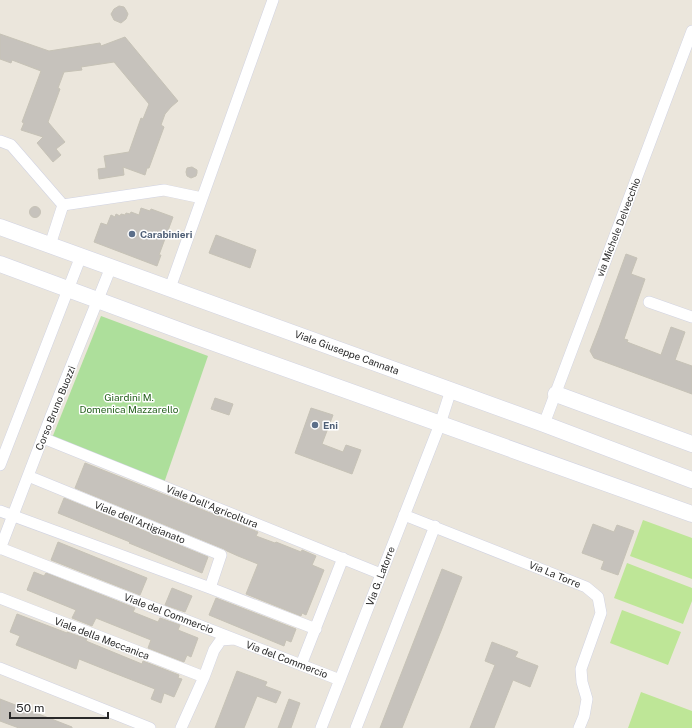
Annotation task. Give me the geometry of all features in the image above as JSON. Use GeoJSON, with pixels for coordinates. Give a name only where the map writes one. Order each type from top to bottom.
{"type":"FeatureCollection","features":[{"type":"Feature","properties":{"kind":"street"},"geometry":{"type":"LineString","coordinates":[[170,288],[273,0]]}},
{"type":"Feature","properties":{"kind":"street","name":"via Michele Delvecchio"},"geometry":{"type":"LineString","coordinates":[[544,424],[692,31]]}},
{"type":"Feature","properties":{"kind":"street"},"geometry":{"type":"LineString","coordinates":[[0,141],[11,145],[63,205]]}},
{"type":"Feature","properties":{"kind":"street"},"geometry":{"type":"LineString","coordinates":[[63,205],[164,190],[202,198]]}},
{"type":"Feature","properties":{"kind":"street"},"geometry":{"type":"LineString","coordinates":[[50,245],[63,205]]}},
{"type":"Feature","properties":{"kind":"street","name":"Viale Giuseppe Cannata"},"geometry":{"type":"LineString","coordinates":[[0,227],[544,424],[692,480]]}},
{"type":"Feature","properties":{"kind":"street"},"geometry":{"type":"LineString","coordinates":[[0,465],[81,256]]}},
{"type":"Feature","properties":{"kind":"street"},"geometry":{"type":"LineString","coordinates":[[0,264],[192,335],[692,514]]}},
{"type":"Feature","properties":{"kind":"street","name":"Corso Bruno Buozzi"},"geometry":{"type":"LineString","coordinates":[[0,549],[112,267]]}},
{"type":"Feature","properties":{"kind":"street"},"geometry":{"type":"LineString","coordinates":[[649,302],[692,317]]}},
{"type":"Feature","properties":{"kind":"street","name":"Via G. Latorre"},"geometry":{"type":"LineString","coordinates":[[321,728],[440,424],[451,390]]}},
{"type":"Feature","properties":{"kind":"street"},"geometry":{"type":"LineString","coordinates":[[556,394],[692,444]]}},
{"type":"Feature","properties":{"kind":"street","name":"Viale Dell'Agricoltura"},"geometry":{"type":"LineString","coordinates":[[43,438],[381,574]]}},
{"type":"Feature","properties":{"kind":"street","name":"Viale dell'Artigianato"},"geometry":{"type":"LineString","coordinates":[[28,476],[221,555],[210,588]]}},
{"type":"Feature","properties":{"kind":"street"},"geometry":{"type":"LineString","coordinates":[[0,512],[210,588],[316,629]]}},
{"type":"Feature","properties":{"kind":"street","name":"Via La Torre"},"geometry":{"type":"LineString","coordinates":[[404,515],[586,587],[598,598],[601,613],[581,669],[582,682],[587,699],[584,716],[579,728]]}},
{"type":"Feature","properties":{"kind":"street"},"geometry":{"type":"LineString","coordinates":[[356,728],[435,526]]}},
{"type":"Feature","properties":{"kind":"street","name":"Viale del Commercio"},"geometry":{"type":"LineString","coordinates":[[0,549],[234,639]]}},
{"type":"Feature","properties":{"kind":"street"},"geometry":{"type":"LineString","coordinates":[[301,665],[343,558]]}},
{"type":"Feature","properties":{"kind":"street","name":"Viale della Meccanica"},"geometry":{"type":"LineString","coordinates":[[0,598],[204,677]]}},
{"type":"Feature","properties":{"kind":"street","name":"Viale del Commercio"},"geometry":{"type":"LineString","coordinates":[[180,728],[204,677],[214,650],[221,640],[234,639]]}},
{"type":"Feature","properties":{"kind":"street","name":"Via del Commercio"},"geometry":{"type":"LineString","coordinates":[[234,639],[340,680]]}},
{"type":"Feature","properties":{"kind":"street"},"geometry":{"type":"LineString","coordinates":[[0,668],[150,728]]}},
{"type":"Feature","properties":{"kind":"green space","name":"Giardini M. Domenica Mazzarello"},"geometry":{"type":"Polygon","coordinates":[[[101,316],[208,356],[164,483],[52,438],[101,316]]]}},
{"type":"Feature","properties":{"kind":"green space"},"geometry":{"type":"Polygon","coordinates":[[[643,520],[692,538],[692,579],[630,556],[643,520]]]}},
{"type":"Feature","properties":{"kind":"green space"},"geometry":{"type":"Polygon","coordinates":[[[627,563],[692,588],[692,601],[683,624],[614,598],[627,563]]]}},
{"type":"Feature","properties":{"kind":"green space"},"geometry":{"type":"Polygon","coordinates":[[[622,610],[681,632],[668,665],[610,643],[622,610]]]}},
{"type":"Feature","properties":{"kind":"green space"},"geometry":{"type":"Polygon","coordinates":[[[641,692],[692,711],[692,728],[628,728],[641,692]]]}},
{"type":"Feature","properties":{"kind":"building"},"geometry":{"type":"Polygon","coordinates":[[[119,6],[124,7],[128,14],[126,19],[121,23],[114,20],[111,14],[114,9],[119,6]]]}},
{"type":"Feature","properties":{"kind":"building"},"geometry":{"type":"Polygon","coordinates":[[[0,34],[49,51],[100,43],[101,46],[125,37],[178,101],[165,114],[161,125],[164,127],[145,175],[123,167],[124,175],[99,179],[98,169],[106,168],[104,156],[129,152],[141,118],[143,119],[149,104],[114,62],[81,67],[82,70],[64,72],[58,88],[60,89],[48,122],[65,142],[56,149],[61,155],[53,162],[37,143],[43,137],[21,130],[24,123],[22,122],[41,71],[12,60],[11,63],[0,59],[0,34]]]}},
{"type":"Feature","properties":{"kind":"building"},"geometry":{"type":"Polygon","coordinates":[[[192,167],[197,170],[197,173],[196,176],[191,178],[187,176],[186,172],[187,168],[192,167]]]}},
{"type":"Feature","properties":{"kind":"building"},"geometry":{"type":"Polygon","coordinates":[[[33,207],[37,207],[39,208],[39,216],[33,217],[30,214],[30,210],[33,207]]]}},
{"type":"Feature","properties":{"kind":"building","name":"Carabinieri"},"geometry":{"type":"Polygon","coordinates":[[[141,208],[150,211],[151,209],[173,217],[159,255],[161,255],[157,266],[94,242],[101,223],[107,225],[111,215],[115,217],[116,214],[120,216],[121,214],[125,215],[126,213],[130,214],[131,212],[139,215],[141,208]]]}},
{"type":"Feature","properties":{"kind":"building"},"geometry":{"type":"Polygon","coordinates":[[[216,235],[256,250],[250,268],[209,253],[216,235]]]}},
{"type":"Feature","properties":{"kind":"building"},"geometry":{"type":"Polygon","coordinates":[[[626,254],[637,258],[631,274],[645,279],[624,339],[628,340],[627,342],[661,355],[671,327],[685,332],[675,360],[692,366],[692,394],[594,358],[590,351],[626,254]]]}},
{"type":"Feature","properties":{"kind":"building"},"geometry":{"type":"Polygon","coordinates":[[[215,398],[233,404],[229,415],[211,409],[215,398]]]}},
{"type":"Feature","properties":{"kind":"building"},"geometry":{"type":"Polygon","coordinates":[[[311,408],[333,415],[322,444],[343,452],[346,445],[361,450],[352,474],[295,453],[311,408]]]}},
{"type":"Feature","properties":{"kind":"building"},"geometry":{"type":"Polygon","coordinates":[[[85,463],[258,532],[256,536],[301,552],[302,550],[316,556],[312,565],[324,570],[306,615],[302,613],[301,616],[246,594],[258,564],[75,488],[85,463]]]}},
{"type":"Feature","properties":{"kind":"building"},"geometry":{"type":"Polygon","coordinates":[[[64,498],[208,557],[202,573],[58,513],[64,498]]]}},
{"type":"Feature","properties":{"kind":"building"},"geometry":{"type":"Polygon","coordinates":[[[593,524],[614,532],[617,525],[634,531],[618,575],[601,569],[604,561],[582,553],[593,524]]]}},
{"type":"Feature","properties":{"kind":"building"},"geometry":{"type":"Polygon","coordinates":[[[58,542],[147,578],[140,595],[51,560],[58,542]]]}},
{"type":"Feature","properties":{"kind":"building"},"geometry":{"type":"Polygon","coordinates":[[[442,569],[462,577],[441,631],[402,728],[380,728],[442,569]]]}},
{"type":"Feature","properties":{"kind":"building"},"geometry":{"type":"Polygon","coordinates":[[[34,572],[44,576],[46,573],[135,608],[133,612],[158,622],[160,618],[180,625],[178,630],[198,638],[191,657],[187,655],[184,662],[148,648],[151,640],[96,618],[92,626],[72,618],[76,610],[27,590],[34,572]]]}},
{"type":"Feature","properties":{"kind":"building"},"geometry":{"type":"Polygon","coordinates":[[[172,588],[192,596],[185,612],[165,605],[172,588]]]}},
{"type":"Feature","properties":{"kind":"building"},"geometry":{"type":"Polygon","coordinates":[[[216,598],[296,629],[291,642],[286,640],[284,646],[209,615],[216,598]]]}},
{"type":"Feature","properties":{"kind":"building"},"geometry":{"type":"Polygon","coordinates":[[[17,614],[87,639],[86,641],[142,664],[143,661],[179,675],[178,678],[182,679],[174,697],[164,693],[161,703],[151,699],[155,689],[79,659],[76,669],[16,645],[20,636],[10,632],[17,614]]]}},
{"type":"Feature","properties":{"kind":"building"},"geometry":{"type":"Polygon","coordinates":[[[492,642],[518,652],[515,657],[538,666],[530,687],[513,680],[494,728],[470,728],[495,665],[485,661],[492,642]]]}},
{"type":"Feature","properties":{"kind":"building"},"geometry":{"type":"Polygon","coordinates":[[[237,671],[267,682],[265,686],[281,692],[276,703],[257,696],[244,728],[215,728],[237,671]]]}},
{"type":"Feature","properties":{"kind":"building"},"geometry":{"type":"Polygon","coordinates":[[[0,699],[72,728],[19,728],[0,721],[0,699]]]}},
{"type":"Feature","properties":{"kind":"building"},"geometry":{"type":"Polygon","coordinates":[[[289,699],[300,703],[291,728],[278,728],[289,699]]]}},
{"type":"Feature","properties":{"kind":"place","name":"Carabinieri"},"geometry":{"type":"Point","coordinates":[132,234]}},
{"type":"Feature","properties":{"kind":"place","name":"Eni"},"geometry":{"type":"Point","coordinates":[315,425]}}]}
